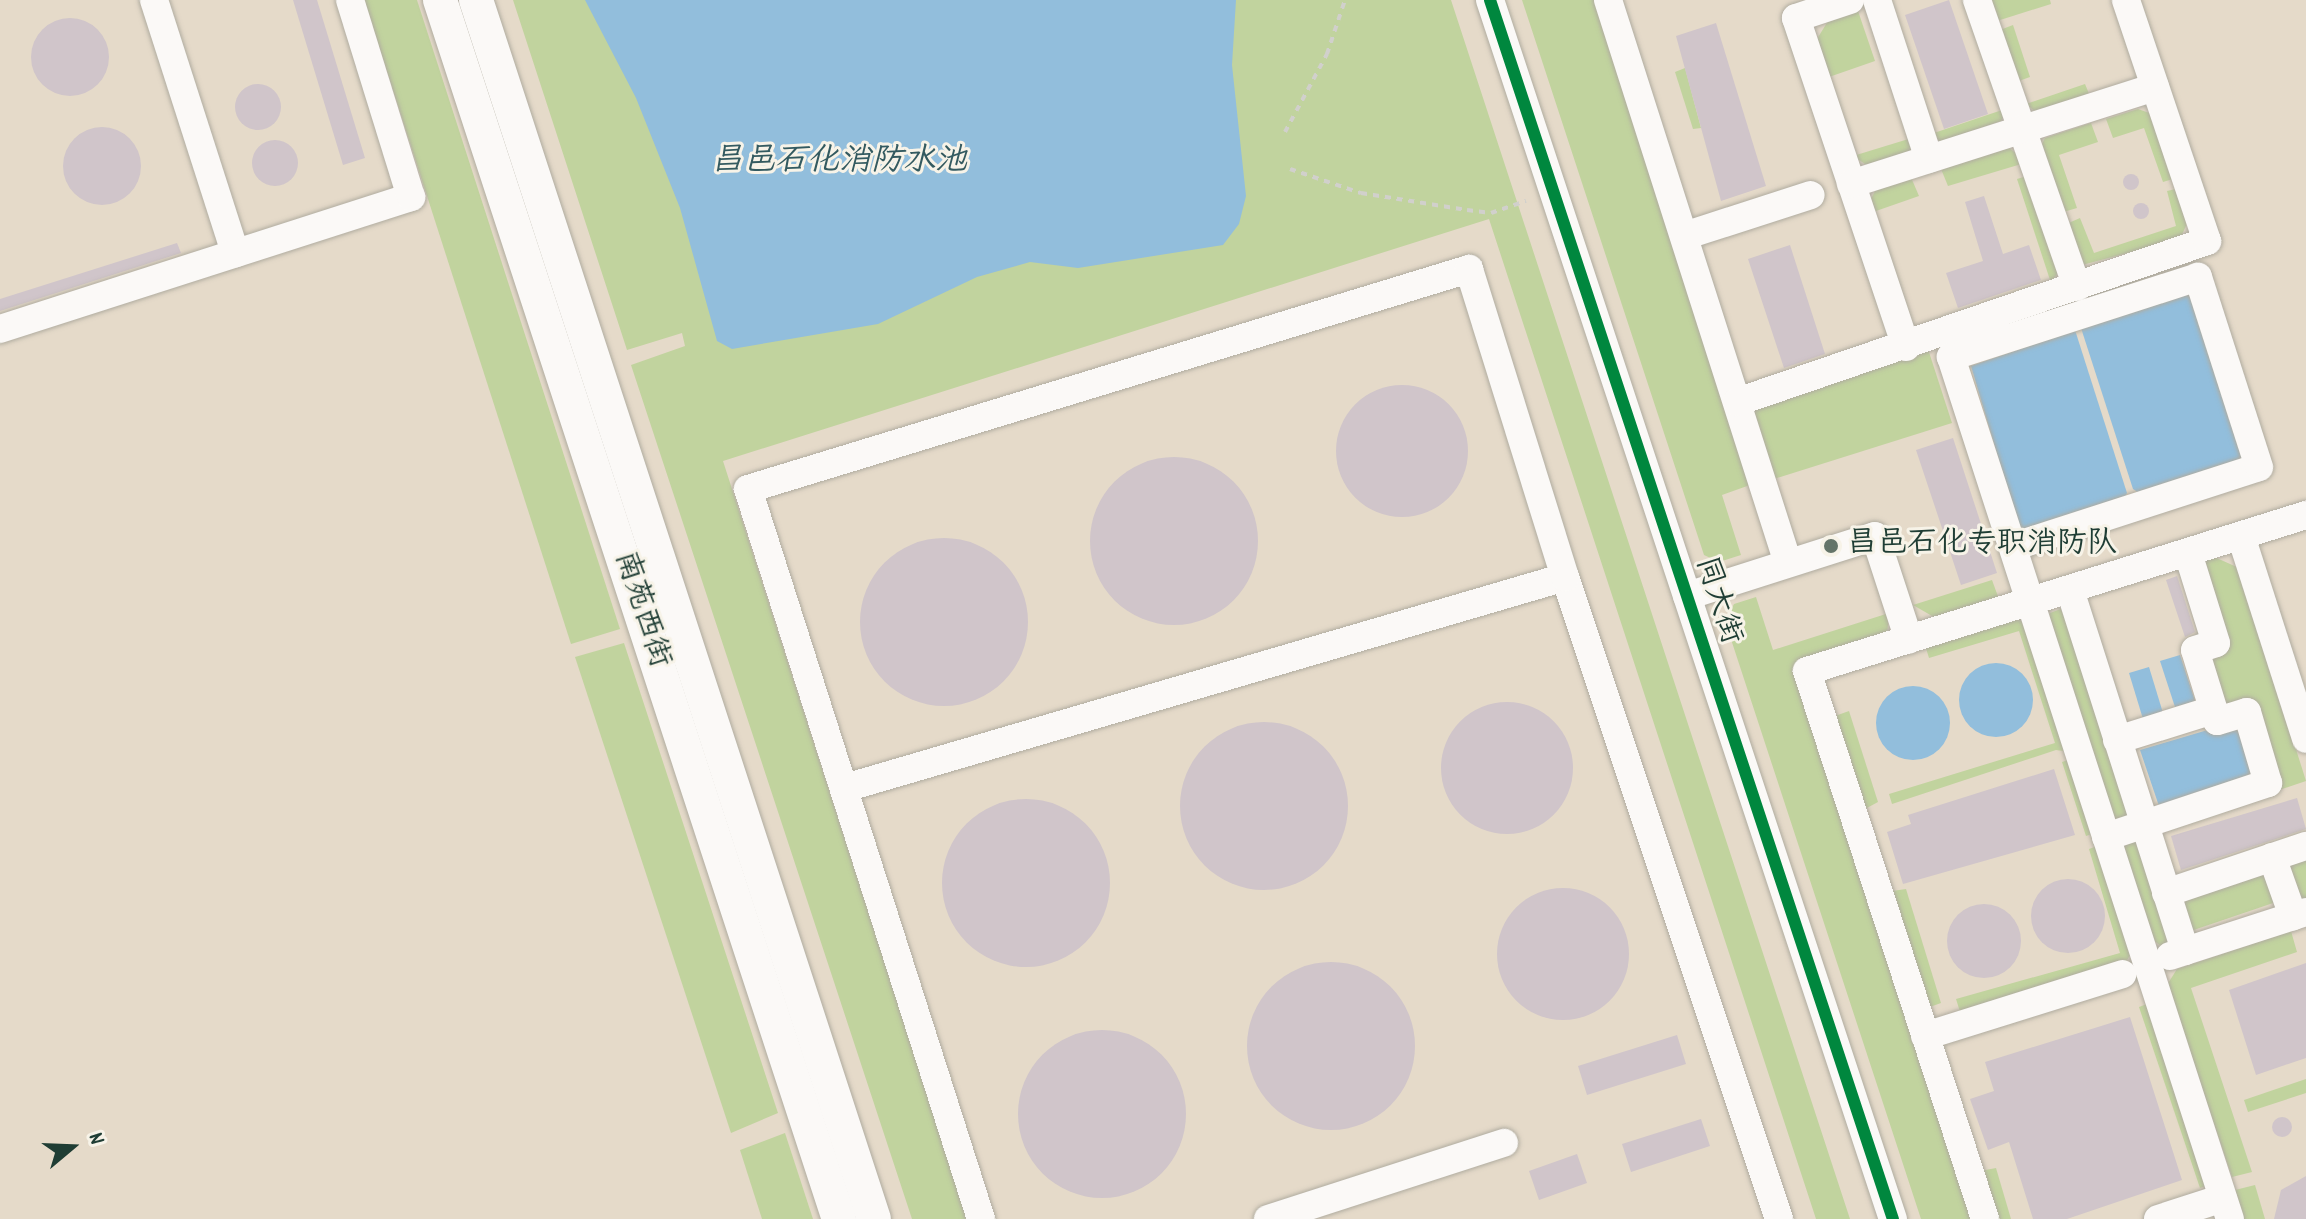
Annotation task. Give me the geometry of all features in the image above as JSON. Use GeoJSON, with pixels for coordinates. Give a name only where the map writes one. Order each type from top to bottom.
{"type":"FeatureCollection","features":[{"type":"Feature","properties":{"kind":"main road","name":"南苑西街"},"geometry":{"type":"LineString","coordinates":[[440,0],[839,1219]]}},
{"type":"Feature","properties":{"kind":"main road","name":"南苑西街"},"geometry":{"type":"LineString","coordinates":[[476,0],[874,1219]]}},
{"type":"Feature","properties":{"kind":"street"},"geometry":{"type":"LineString","coordinates":[[154,0],[235,253]]}},
{"type":"Feature","properties":{"kind":"street"},"geometry":{"type":"LineString","coordinates":[[0,329],[411,197],[350,0]]}},
{"type":"Feature","properties":{"kind":"street","name":"同大街"},"geometry":{"type":"LineString","coordinates":[[1490,0],[1893,1219]]}},
{"type":"Feature","properties":{"kind":"street"},"geometry":{"type":"LineString","coordinates":[[1608,0],[1788,563]]}},
{"type":"Feature","properties":{"kind":"street"},"geometry":{"type":"LineString","coordinates":[[1850,0],[1796,18],[1906,347]]}},
{"type":"Feature","properties":{"kind":"street"},"geometry":{"type":"LineString","coordinates":[[1877,0],[1929,159]]}},
{"type":"Feature","properties":{"kind":"street"},"geometry":{"type":"LineString","coordinates":[[1977,0],[2077,287]]}},
{"type":"Feature","properties":{"kind":"street"},"geometry":{"type":"LineString","coordinates":[[1737,402],[1906,347],[2207,241],[2126,0]]}},
{"type":"Feature","properties":{"kind":"street"},"geometry":{"type":"LineString","coordinates":[[1851,184],[2155,87]]}},
{"type":"Feature","properties":{"kind":"street"},"geometry":{"type":"LineString","coordinates":[[1684,236],[1811,195]]}},
{"type":"Feature","properties":{"kind":"street"},"geometry":{"type":"LineString","coordinates":[[981,1219],[748,489],[1469,269],[1565,577],[1779,1219]]}},
{"type":"Feature","properties":{"kind":"street"},"geometry":{"type":"LineString","coordinates":[[2015,546],[2259,467],[2198,277],[1951,357],[2015,546],[2030,603],[2106,837],[2135,969],[2226,1208],[2158,1219]]}},
{"type":"Feature","properties":{"kind":"street"},"geometry":{"type":"LineString","coordinates":[[1985,1219],[1807,671],[2306,515]]}},
{"type":"Feature","properties":{"kind":"street"},"geometry":{"type":"LineString","coordinates":[[1687,596],[1875,536],[1909,640]]}},
{"type":"Feature","properties":{"kind":"street"},"geometry":{"type":"LineString","coordinates":[[2241,536],[2306,739]]}},
{"type":"Feature","properties":{"kind":"street"},"geometry":{"type":"LineString","coordinates":[[2106,837],[2268,783],[2247,712],[2217,721],[2213,710],[2195,650],[2216,643],[2188,553]]}},
{"type":"Feature","properties":{"kind":"street"},"geometry":{"type":"LineString","coordinates":[[845,788],[1565,577]]}},
{"type":"Feature","properties":{"kind":"street"},"geometry":{"type":"LineString","coordinates":[[2070,590],[2185,951]]}},
{"type":"Feature","properties":{"kind":"street"},"geometry":{"type":"LineString","coordinates":[[2117,740],[2213,710]]}},
{"type":"Feature","properties":{"kind":"street"},"geometry":{"type":"LineString","coordinates":[[2166,893],[2306,846]]}},
{"type":"Feature","properties":{"kind":"street"},"geometry":{"type":"LineString","coordinates":[[1925,1036],[2300,914],[2272,857]]}},
{"type":"Feature","properties":{"kind":"street"},"geometry":{"type":"LineString","coordinates":[[1268,1219],[1504,1143]]}},
{"type":"Feature","properties":{"kind":"path"},"geometry":{"type":"LineString","coordinates":[[1285,132],[1327,54],[1345,0]]}},
{"type":"Feature","properties":{"kind":"path"},"geometry":{"type":"LineString","coordinates":[[1290,169],[1361,193],[1467,210],[1491,213],[1526,201]]}},
{"type":"Feature","properties":{"kind":"green space"},"geometry":{"type":"Polygon","coordinates":[[[364,0],[417,0],[620,629],[571,644],[364,0]]]}},
{"type":"Feature","properties":{"kind":"green space"},"geometry":{"type":"Polygon","coordinates":[[[513,0],[1451,0],[1850,1219],[1816,1219],[1489,219],[723,461],[967,1219],[912,1219],[631,365],[685,346],[682,333],[627,350],[513,0]]]}},
{"type":"Feature","properties":{"kind":"green space"},"geometry":{"type":"Polygon","coordinates":[[[1522,0],[1595,0],[1750,485],[1722,495],[1741,555],[1719,562],[1704,555],[1522,0]]]}},
{"type":"Feature","properties":{"kind":"green space"},"geometry":{"type":"Polygon","coordinates":[[[1989,0],[2050,0],[2051,4],[1997,21],[1989,0]]]}},
{"type":"Feature","properties":{"kind":"green space"},"geometry":{"type":"Polygon","coordinates":[[[1858,11],[1875,61],[1829,77],[1817,39],[1828,21],[1858,11]]]}},
{"type":"Feature","properties":{"kind":"green space"},"geometry":{"type":"Polygon","coordinates":[[[2013,25],[2030,77],[2016,82],[2000,30],[2013,25]]]}},
{"type":"Feature","properties":{"kind":"green space"},"geometry":{"type":"Polygon","coordinates":[[[1685,68],[1701,128],[1693,129],[1675,72],[1685,68]]]}},
{"type":"Feature","properties":{"kind":"green space"},"geometry":{"type":"Polygon","coordinates":[[[2085,84],[2090,96],[2036,112],[2026,104],[2085,84]]]}},
{"type":"Feature","properties":{"kind":"green space"},"geometry":{"type":"Polygon","coordinates":[[[2008,108],[2001,121],[1941,142],[1931,134],[2008,108]]]}},
{"type":"Feature","properties":{"kind":"green space"},"geometry":{"type":"Polygon","coordinates":[[[2138,109],[2152,114],[2176,178],[2163,182],[2144,128],[2113,138],[2106,119],[2138,109]]]}},
{"type":"Feature","properties":{"kind":"green space"},"geometry":{"type":"Polygon","coordinates":[[[2091,123],[2098,142],[2059,155],[2077,208],[2060,213],[2040,148],[2045,138],[2091,123]]]}},
{"type":"Feature","properties":{"kind":"green space"},"geometry":{"type":"Polygon","coordinates":[[[1915,137],[1911,153],[1868,166],[1853,156],[1915,137]]]}},
{"type":"Feature","properties":{"kind":"green space"},"geometry":{"type":"Polygon","coordinates":[[[2009,148],[2028,162],[1948,186],[1941,169],[2009,148]]]}},
{"type":"Feature","properties":{"kind":"green space"},"geometry":{"type":"Polygon","coordinates":[[[2033,174],[2063,265],[2051,283],[2017,179],[2033,174]]]}},
{"type":"Feature","properties":{"kind":"green space"},"geometry":{"type":"Polygon","coordinates":[[[1910,175],[1919,196],[1876,211],[1868,205],[1877,187],[1910,175]]]}},
{"type":"Feature","properties":{"kind":"green space"},"geometry":{"type":"Polygon","coordinates":[[[2180,188],[2190,217],[2180,239],[2082,265],[2064,225],[2080,218],[2094,253],[2176,226],[2167,191],[2180,188]]]}},
{"type":"Feature","properties":{"kind":"green space"},"geometry":{"type":"Polygon","coordinates":[[[1928,349],[1952,423],[1774,479],[1751,408],[1928,349]]]}},
{"type":"Feature","properties":{"kind":"green space"},"geometry":{"type":"Polygon","coordinates":[[[2212,556],[2239,568],[2306,781],[2279,790],[2221,715],[2202,656],[2199,560],[2212,556]]]}},
{"type":"Feature","properties":{"kind":"green space"},"geometry":{"type":"Polygon","coordinates":[[[1992,580],[2000,602],[1939,620],[1913,605],[1992,580]]]}},
{"type":"Feature","properties":{"kind":"green space"},"geometry":{"type":"Polygon","coordinates":[[[1756,597],[1773,650],[1889,613],[1887,636],[1799,666],[1975,1219],[1921,1219],[1725,621],[1734,604],[1756,597]]]}},
{"type":"Feature","properties":{"kind":"green space"},"geometry":{"type":"Polygon","coordinates":[[[2066,607],[2134,818],[2113,825],[2048,621],[2050,613],[2066,607]]]}},
{"type":"Feature","properties":{"kind":"green space"},"geometry":{"type":"Polygon","coordinates":[[[2016,618],[2027,624],[2070,752],[2056,750],[1892,804],[1889,794],[2055,743],[2019,631],[1929,658],[1925,645],[2016,618]]]}},
{"type":"Feature","properties":{"kind":"green space"},"geometry":{"type":"Polygon","coordinates":[[[624,643],[778,1113],[731,1133],[575,657],[624,643]]]}},
{"type":"Feature","properties":{"kind":"green space"},"geometry":{"type":"Polygon","coordinates":[[[1849,711],[1878,802],[1865,809],[1835,716],[1849,711]]]}},
{"type":"Feature","properties":{"kind":"green space"},"geometry":{"type":"Polygon","coordinates":[[[2074,758],[2097,832],[2086,836],[2062,762],[2074,758]]]}},
{"type":"Feature","properties":{"kind":"green space"},"geometry":{"type":"Polygon","coordinates":[[[2141,834],[2175,946],[2166,950],[2152,939],[2122,841],[2141,834]]]}},
{"type":"Feature","properties":{"kind":"green space"},"geometry":{"type":"Polygon","coordinates":[[[2100,845],[2133,950],[2126,962],[1961,1015],[1956,999],[2120,953],[2089,849],[2100,845]]]}},
{"type":"Feature","properties":{"kind":"green space"},"geometry":{"type":"Polygon","coordinates":[[[2306,855],[2306,900],[2300,902],[2286,861],[2306,855]]]}},
{"type":"Feature","properties":{"kind":"green space"},"geometry":{"type":"Polygon","coordinates":[[[2267,866],[2279,901],[2185,933],[2175,897],[2267,866]]]}},
{"type":"Feature","properties":{"kind":"green space"},"geometry":{"type":"Polygon","coordinates":[[[1906,889],[1941,1003],[1927,1008],[1892,891],[1906,889]]]}},
{"type":"Feature","properties":{"kind":"green space"},"geometry":{"type":"Polygon","coordinates":[[[2291,931],[2297,952],[2191,988],[2252,1172],[2232,1177],[2167,985],[2177,969],[2291,931]]]}},
{"type":"Feature","properties":{"kind":"green space"},"geometry":{"type":"Polygon","coordinates":[[[2152,1002],[2211,1184],[2200,1188],[2139,1007],[2152,1002]]]}},
{"type":"Feature","properties":{"kind":"green space"},"geometry":{"type":"Polygon","coordinates":[[[2306,1079],[2306,1093],[2248,1112],[2244,1100],[2306,1079]]]}},
{"type":"Feature","properties":{"kind":"green space"},"geometry":{"type":"Polygon","coordinates":[[[785,1133],[813,1219],[762,1219],[740,1150],[785,1133]]]}},
{"type":"Feature","properties":{"kind":"green space"},"geometry":{"type":"Polygon","coordinates":[[[1996,1168],[2011,1219],[1995,1219],[1980,1171],[1996,1168]]]}},
{"type":"Feature","properties":{"kind":"green space"},"geometry":{"type":"Polygon","coordinates":[[[2255,1185],[2265,1219],[2244,1219],[2235,1190],[2255,1185]]]}},
{"type":"Feature","properties":{"kind":"water","name":"昌邑石化消防水池"},"geometry":{"type":"Polygon","coordinates":[[[585,0],[1236,0],[1232,65],[1246,196],[1239,224],[1223,245],[1078,268],[1030,262],[977,277],[878,324],[732,349],[717,341],[680,208],[636,98],[585,0]]]}},
{"type":"Feature","properties":{"kind":"water"},"geometry":{"type":"Polygon","coordinates":[[[2192,290],[2245,460],[2142,495],[2133,489],[2081,328],[2192,290]]]}},
{"type":"Feature","properties":{"kind":"water"},"geometry":{"type":"Polygon","coordinates":[[[2075,330],[2127,493],[2123,501],[2021,535],[1971,366],[2075,330]]]}},
{"type":"Feature","properties":{"kind":"water"},"geometry":{"type":"Polygon","coordinates":[[[2180,655],[2195,701],[2175,707],[2160,661],[2180,655]]]}},
{"type":"Feature","properties":{"kind":"water"},"geometry":{"type":"Polygon","coordinates":[[[1996,663],[2017,669],[2027,679],[2033,700],[2027,721],[2017,731],[1996,737],[1975,731],[1965,721],[1959,700],[1965,679],[1975,669],[1996,663]]]}},
{"type":"Feature","properties":{"kind":"water"},"geometry":{"type":"Polygon","coordinates":[[[2149,667],[2163,713],[2143,719],[2129,673],[2149,667]]]}},
{"type":"Feature","properties":{"kind":"water"},"geometry":{"type":"Polygon","coordinates":[[[1913,686],[1934,692],[1944,702],[1950,723],[1944,744],[1934,754],[1913,760],[1892,754],[1882,744],[1876,723],[1882,702],[1892,692],[1913,686]]]}},
{"type":"Feature","properties":{"kind":"water"},"geometry":{"type":"Polygon","coordinates":[[[2238,721],[2256,777],[2160,809],[2140,750],[2238,721]]]}},
{"type":"Feature","properties":{"kind":"building"},"geometry":{"type":"Polygon","coordinates":[[[293,0],[317,0],[365,158],[343,165],[293,0]]]}},
{"type":"Feature","properties":{"kind":"building"},"geometry":{"type":"Polygon","coordinates":[[[1949,0],[1988,114],[1944,129],[1905,15],[1949,0]]]}},
{"type":"Feature","properties":{"kind":"building"},"geometry":{"type":"Polygon","coordinates":[[[70,18],[85,21],[97,30],[106,42],[109,57],[106,72],[97,84],[85,93],[70,96],[55,93],[43,84],[34,72],[31,57],[34,42],[43,30],[55,21],[70,18]]]}},
{"type":"Feature","properties":{"kind":"building"},"geometry":{"type":"Polygon","coordinates":[[[1716,23],[1766,186],[1721,201],[1676,36],[1716,23]]]}},
{"type":"Feature","properties":{"kind":"building"},"geometry":{"type":"Polygon","coordinates":[[[258,84],[274,91],[281,107],[274,123],[258,130],[242,123],[235,107],[242,91],[258,84]]]}},
{"type":"Feature","properties":{"kind":"building"},"geometry":{"type":"Polygon","coordinates":[[[102,127],[117,130],[129,139],[138,151],[141,166],[138,181],[129,193],[117,202],[102,205],[87,202],[75,193],[66,181],[63,166],[66,151],[75,139],[87,130],[102,127]]]}},
{"type":"Feature","properties":{"kind":"building"},"geometry":{"type":"Polygon","coordinates":[[[275,140],[291,147],[298,163],[291,179],[275,186],[259,179],[252,163],[259,147],[275,140]]]}},
{"type":"Feature","properties":{"kind":"building"},"geometry":{"type":"Polygon","coordinates":[[[2128,174],[2134,174],[2139,182],[2137,188],[2128,190],[2123,185],[2123,179],[2128,174]]]}},
{"type":"Feature","properties":{"kind":"building"},"geometry":{"type":"Polygon","coordinates":[[[1984,196],[2003,254],[2029,245],[2041,280],[1958,308],[1946,273],[1983,261],[1965,202],[1984,196]]]}},
{"type":"Feature","properties":{"kind":"building"},"geometry":{"type":"Polygon","coordinates":[[[2138,203],[2144,203],[2149,211],[2147,217],[2138,219],[2133,214],[2133,208],[2138,203]]]}},
{"type":"Feature","properties":{"kind":"building"},"geometry":{"type":"Polygon","coordinates":[[[177,243],[181,253],[0,311],[0,299],[177,243]]]}},
{"type":"Feature","properties":{"kind":"building"},"geometry":{"type":"Polygon","coordinates":[[[1790,245],[1825,354],[1784,368],[1748,259],[1790,245]]]}},
{"type":"Feature","properties":{"kind":"building"},"geometry":{"type":"Polygon","coordinates":[[[1402,385],[1427,390],[1449,404],[1463,426],[1468,451],[1463,476],[1449,498],[1427,512],[1402,517],[1377,512],[1355,498],[1341,476],[1336,451],[1341,426],[1355,404],[1377,390],[1402,385]]]}},
{"type":"Feature","properties":{"kind":"building"},"geometry":{"type":"Polygon","coordinates":[[[1953,438],[1997,573],[1961,585],[1916,450],[1953,438]]]}},
{"type":"Feature","properties":{"kind":"building"},"geometry":{"type":"Polygon","coordinates":[[[1174,457],[1206,463],[1234,481],[1252,509],[1258,541],[1252,573],[1234,601],[1206,619],[1174,625],[1142,619],[1114,601],[1096,573],[1090,541],[1096,509],[1114,481],[1142,463],[1174,457]]]}},
{"type":"Feature","properties":{"kind":"building"},"geometry":{"type":"Polygon","coordinates":[[[944,538],[976,544],[1004,562],[1022,590],[1028,622],[1022,654],[1004,682],[976,700],[944,706],[912,700],[884,682],[866,654],[860,622],[866,590],[884,562],[912,544],[944,538]]]}},
{"type":"Feature","properties":{"kind":"building"},"geometry":{"type":"Polygon","coordinates":[[[2177,576],[2195,632],[2185,637],[2166,580],[2177,576]]]}},
{"type":"Feature","properties":{"kind":"building"},"geometry":{"type":"Polygon","coordinates":[[[1507,702],[1532,707],[1554,721],[1568,743],[1573,768],[1568,793],[1554,815],[1532,829],[1507,834],[1482,829],[1460,815],[1446,793],[1441,768],[1446,743],[1460,721],[1482,707],[1507,702]]]}},
{"type":"Feature","properties":{"kind":"building"},"geometry":{"type":"Polygon","coordinates":[[[1264,722],[1296,728],[1324,746],[1342,774],[1348,806],[1342,838],[1324,866],[1296,884],[1264,890],[1232,884],[1204,866],[1186,838],[1180,806],[1186,774],[1204,746],[1232,728],[1264,722]]]}},
{"type":"Feature","properties":{"kind":"building"},"geometry":{"type":"Polygon","coordinates":[[[2054,769],[2075,835],[1903,884],[1887,832],[1911,824],[1908,815],[2054,769]]]}},
{"type":"Feature","properties":{"kind":"building"},"geometry":{"type":"Polygon","coordinates":[[[2297,798],[2306,829],[2181,870],[2171,836],[2297,798]]]}},
{"type":"Feature","properties":{"kind":"building"},"geometry":{"type":"Polygon","coordinates":[[[1026,799],[1058,805],[1086,823],[1104,851],[1110,883],[1104,915],[1086,943],[1058,961],[1026,967],[994,961],[966,943],[948,915],[942,883],[948,851],[966,823],[994,805],[1026,799]]]}},
{"type":"Feature","properties":{"kind":"building"},"geometry":{"type":"Polygon","coordinates":[[[2068,879],[2082,882],[2094,890],[2102,902],[2105,916],[2102,930],[2094,942],[2082,950],[2068,953],[2054,950],[2042,942],[2034,930],[2031,916],[2034,902],[2042,890],[2054,882],[2068,879]]]}},
{"type":"Feature","properties":{"kind":"building"},"geometry":{"type":"Polygon","coordinates":[[[1563,888],[1588,893],[1610,907],[1624,929],[1629,954],[1624,979],[1610,1001],[1588,1015],[1563,1020],[1538,1015],[1516,1001],[1502,979],[1497,954],[1502,929],[1516,907],[1538,893],[1563,888]]]}},
{"type":"Feature","properties":{"kind":"building"},"geometry":{"type":"Polygon","coordinates":[[[1984,904],[1998,907],[2010,915],[2018,927],[2021,941],[2018,955],[2010,967],[1998,975],[1984,978],[1970,975],[1958,967],[1950,955],[1947,941],[1950,927],[1958,915],[1970,907],[1984,904]]]}},
{"type":"Feature","properties":{"kind":"building"},"geometry":{"type":"Polygon","coordinates":[[[1331,962],[1363,968],[1391,986],[1409,1014],[1415,1046],[1409,1078],[1391,1106],[1363,1124],[1331,1130],[1299,1124],[1271,1106],[1253,1078],[1247,1046],[1253,1014],[1271,986],[1299,968],[1331,962]]]}},
{"type":"Feature","properties":{"kind":"building"},"geometry":{"type":"Polygon","coordinates":[[[2306,963],[2306,1058],[2256,1075],[2229,990],[2306,963]]]}},
{"type":"Feature","properties":{"kind":"building"},"geometry":{"type":"Polygon","coordinates":[[[2130,1017],[2182,1180],[2067,1219],[2033,1219],[2009,1142],[1988,1150],[1970,1099],[1994,1091],[1985,1062],[2130,1017]]]}},
{"type":"Feature","properties":{"kind":"building"},"geometry":{"type":"Polygon","coordinates":[[[1102,1030],[1134,1036],[1162,1054],[1180,1082],[1186,1114],[1180,1146],[1162,1174],[1134,1192],[1102,1198],[1070,1192],[1042,1174],[1024,1146],[1018,1114],[1024,1082],[1042,1054],[1070,1036],[1102,1030]]]}},
{"type":"Feature","properties":{"kind":"building"},"geometry":{"type":"Polygon","coordinates":[[[1677,1035],[1686,1064],[1587,1095],[1578,1066],[1677,1035]]]}},
{"type":"Feature","properties":{"kind":"building"},"geometry":{"type":"Polygon","coordinates":[[[2282,1117],[2289,1120],[2292,1127],[2289,1134],[2282,1137],[2275,1134],[2272,1127],[2275,1120],[2282,1117]]]}},
{"type":"Feature","properties":{"kind":"building"},"geometry":{"type":"Polygon","coordinates":[[[1701,1119],[1710,1146],[1631,1172],[1622,1144],[1701,1119]]]}},
{"type":"Feature","properties":{"kind":"building"},"geometry":{"type":"Polygon","coordinates":[[[1577,1154],[1587,1183],[1539,1200],[1529,1171],[1577,1154]]]}},
{"type":"Feature","properties":{"kind":"building"},"geometry":{"type":"Polygon","coordinates":[[[2306,1176],[2306,1219],[2274,1219],[2281,1190],[2306,1176]]]}},
{"type":"Feature","properties":{"kind":"cycle path"},"geometry":{"type":"LineString","coordinates":[[1490,0],[1893,1219]]}},
{"type":"Feature","properties":{"kind":"place","name":"昌邑石化专职消防队"},"geometry":{"type":"Point","coordinates":[1831,546]}}]}
